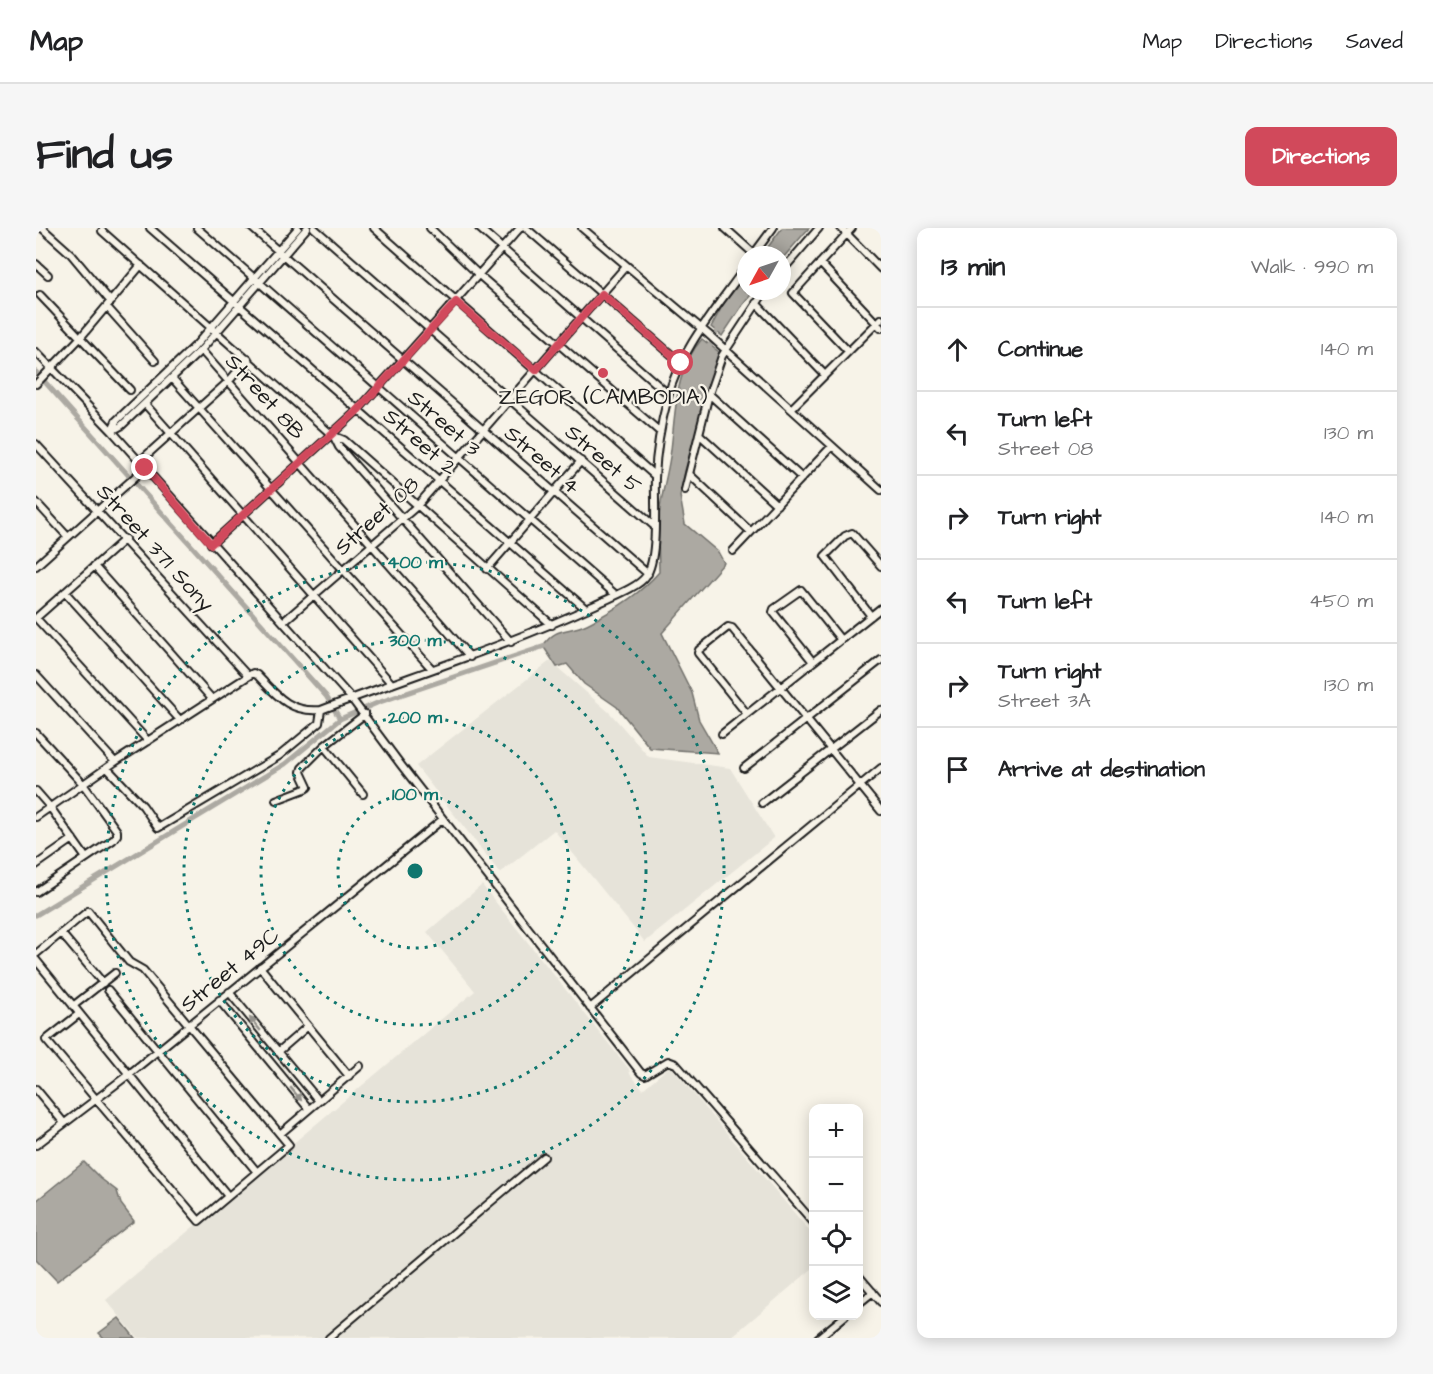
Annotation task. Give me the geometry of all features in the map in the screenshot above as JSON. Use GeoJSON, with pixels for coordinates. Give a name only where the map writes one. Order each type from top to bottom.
{"type":"FeatureCollection","features":[{"type":"Feature","properties":{"kind":"street"},"geometry":{"type":"LineString","coordinates":[[42,228],[71,254],[155,361]]}},
{"type":"Feature","properties":{"kind":"street","name":"Street 2"},"geometry":{"type":"LineString","coordinates":[[150,228],[586,609]]}},
{"type":"Feature","properties":{"kind":"street","name":"Street 3"},"geometry":{"type":"LineString","coordinates":[[197,228],[616,595]]}},
{"type":"Feature","properties":{"kind":"street","name":"Street 4"},"geometry":{"type":"LineString","coordinates":[[252,228],[648,574]]}},
{"type":"Feature","properties":{"kind":"street"},"geometry":{"type":"LineString","coordinates":[[281,253],[298,228]]}},
{"type":"Feature","properties":{"kind":"street"},"geometry":{"type":"LineString","coordinates":[[112,430],[121,426],[173,374],[281,253],[307,228]]}},
{"type":"Feature","properties":{"kind":"street","name":"Street 5"},"geometry":{"type":"LineString","coordinates":[[314,228],[653,525]]}},
{"type":"Feature","properties":{"kind":"street"},"geometry":{"type":"LineString","coordinates":[[374,228],[655,476]]}},
{"type":"Feature","properties":{"kind":"street"},"geometry":{"type":"LineString","coordinates":[[430,228],[479,275],[660,432]]}},
{"type":"Feature","properties":{"kind":"street"},"geometry":{"type":"LineString","coordinates":[[479,228],[668,394]]}},
{"type":"Feature","properties":{"kind":"street"},"geometry":{"type":"LineString","coordinates":[[211,544],[358,410],[520,228]]}},
{"type":"Feature","properties":{"kind":"street"},"geometry":{"type":"LineString","coordinates":[[526,228],[681,363]]}},
{"type":"Feature","properties":{"kind":"street"},"geometry":{"type":"LineString","coordinates":[[582,228],[705,331],[881,490]]}},
{"type":"Feature","properties":{"kind":"street"},"geometry":{"type":"LineString","coordinates":[[725,228],[745,246]]}},
{"type":"Feature","properties":{"kind":"street"},"geometry":{"type":"LineString","coordinates":[[760,246],[773,228]]}},
{"type":"Feature","properties":{"kind":"street"},"geometry":{"type":"LineString","coordinates":[[791,261],[819,228]]}},
{"type":"Feature","properties":{"kind":"street"},"geometry":{"type":"LineString","coordinates":[[841,228],[849,231],[881,269]]}},
{"type":"Feature","properties":{"kind":"street"},"geometry":{"type":"LineString","coordinates":[[102,231],[332,435],[344,441],[552,625]]}},
{"type":"Feature","properties":{"kind":"street"},"geometry":{"type":"LineString","coordinates":[[848,351],[793,293],[849,231]]}},
{"type":"Feature","properties":{"kind":"street"},"geometry":{"type":"LineString","coordinates":[[791,409],[824,374],[880,323],[820,263]]}},
{"type":"Feature","properties":{"kind":"street"},"geometry":{"type":"LineString","coordinates":[[36,264],[48,275]]}},
{"type":"Feature","properties":{"kind":"street"},"geometry":{"type":"LineString","coordinates":[[37,383],[80,338],[141,265]]}},
{"type":"Feature","properties":{"kind":"street","name":"Street 08"},"geometry":{"type":"LineString","coordinates":[[283,622],[417,506],[626,266]]}},
{"type":"Feature","properties":{"kind":"street"},"geometry":{"type":"LineString","coordinates":[[107,768],[143,806],[158,828],[279,756],[320,723],[321,710],[511,642],[616,595],[642,580],[648,574],[654,551],[655,476],[660,432],[668,394],[693,339],[705,331],[737,280]]}},
{"type":"Feature","properties":{"kind":"street"},"geometry":{"type":"LineString","coordinates":[[40,295],[130,390]]}},
{"type":"Feature","properties":{"kind":"street"},"geometry":{"type":"LineString","coordinates":[[685,490],[723,347],[758,300]]}},
{"type":"Feature","properties":{"kind":"street"},"geometry":{"type":"LineString","coordinates":[[756,303],[824,374]]}},
{"type":"Feature","properties":{"kind":"street"},"geometry":{"type":"LineString","coordinates":[[191,355],[201,350],[214,330]]}},
{"type":"Feature","properties":{"kind":"street","name":"Street 8B"},"geometry":{"type":"LineString","coordinates":[[201,350],[470,657]]}},
{"type":"Feature","properties":{"kind":"street"},"geometry":{"type":"LineString","coordinates":[[36,352],[112,430],[140,462],[142,470],[359,707],[443,819],[642,1074],[645,1075],[668,1061],[680,1067],[809,1218]]}},
{"type":"Feature","properties":{"kind":"street"},"geometry":{"type":"LineString","coordinates":[[140,462],[229,381],[248,359]]}},
{"type":"Feature","properties":{"kind":"street"},"geometry":{"type":"LineString","coordinates":[[173,374],[199,409],[432,669]]}},
{"type":"Feature","properties":{"kind":"street"},"geometry":{"type":"LineString","coordinates":[[709,394],[802,478]]}},
{"type":"Feature","properties":{"kind":"street"},"geometry":{"type":"LineString","coordinates":[[146,400],[171,433],[392,684]]}},
{"type":"Feature","properties":{"kind":"street"},"geometry":{"type":"LineString","coordinates":[[699,434],[777,505]]}},
{"type":"Feature","properties":{"kind":"street"},"geometry":{"type":"LineString","coordinates":[[332,435],[339,447],[511,642]]}},
{"type":"Feature","properties":{"kind":"street","name":"Street 371 Sony"},"geometry":{"type":"LineString","coordinates":[[36,444],[248,676],[253,673],[257,675],[288,705],[309,711],[321,710]]}},
{"type":"Feature","properties":{"kind":"street"},"geometry":{"type":"LineString","coordinates":[[733,551],[832,446]]}},
{"type":"Feature","properties":{"kind":"street"},"geometry":{"type":"LineString","coordinates":[[487,569],[581,461]]}},
{"type":"Feature","properties":{"kind":"street"},"geometry":{"type":"LineString","coordinates":[[37,564],[142,470]]}},
{"type":"Feature","properties":{"kind":"street"},"geometry":{"type":"LineString","coordinates":[[689,474],[751,532]]}},
{"type":"Feature","properties":{"kind":"street"},"geometry":{"type":"LineString","coordinates":[[36,502],[68,537]]}},
{"type":"Feature","properties":{"kind":"street"},"geometry":{"type":"LineString","coordinates":[[871,616],[825,556],[845,536],[852,533],[881,566]]}},
{"type":"Feature","properties":{"kind":"street"},"geometry":{"type":"LineString","coordinates":[[124,539],[36,618],[148,741]]}},
{"type":"Feature","properties":{"kind":"street"},"geometry":{"type":"LineString","coordinates":[[94,566],[212,699]]}},
{"type":"Feature","properties":{"kind":"street"},"geometry":{"type":"LineString","coordinates":[[813,662],[773,612],[774,609],[801,590],[841,640]]}},
{"type":"Feature","properties":{"kind":"street"},"geometry":{"type":"LineString","coordinates":[[65,592],[180,720]]}},
{"type":"Feature","properties":{"kind":"street"},"geometry":{"type":"LineString","coordinates":[[722,734],[881,608]]}},
{"type":"Feature","properties":{"kind":"street"},"geometry":{"type":"LineString","coordinates":[[747,714],[698,653],[729,627],[781,687],[881,811]]}},
{"type":"Feature","properties":{"kind":"street"},"geometry":{"type":"LineString","coordinates":[[744,768],[881,660]]}},
{"type":"Feature","properties":{"kind":"street"},"geometry":{"type":"LineString","coordinates":[[36,675],[115,762]]}},
{"type":"Feature","properties":{"kind":"street"},"geometry":{"type":"LineString","coordinates":[[36,817],[115,762],[248,676]]}},
{"type":"Feature","properties":{"kind":"street"},"geometry":{"type":"LineString","coordinates":[[762,803],[881,710]]}},
{"type":"Feature","properties":{"kind":"street"},"geometry":{"type":"LineString","coordinates":[[276,800],[308,787],[301,772],[302,768],[324,746],[364,713]]}},
{"type":"Feature","properties":{"kind":"street"},"geometry":{"type":"LineString","coordinates":[[36,734],[83,784],[117,831],[113,840],[36,892]]}},
{"type":"Feature","properties":{"kind":"street"},"geometry":{"type":"LineString","coordinates":[[324,746],[363,794]]}},
{"type":"Feature","properties":{"kind":"street"},"geometry":{"type":"LineString","coordinates":[[590,1008],[881,768]]}},
{"type":"Feature","properties":{"kind":"street"},"geometry":{"type":"LineString","coordinates":[[36,791],[86,858]]}},
{"type":"Feature","properties":{"kind":"street","name":"Street 49C"},"geometry":{"type":"LineString","coordinates":[[36,1145],[128,1075],[443,819]]}},
{"type":"Feature","properties":{"kind":"street"},"geometry":{"type":"LineString","coordinates":[[36,865],[73,839]]}},
{"type":"Feature","properties":{"kind":"street"},"geometry":{"type":"LineString","coordinates":[[36,954],[87,911],[129,962],[138,965],[143,970],[289,1145],[199,1221],[46,1040],[79,1014]]}},
{"type":"Feature","properties":{"kind":"street"},"geometry":{"type":"LineString","coordinates":[[61,933],[103,983]]}},
{"type":"Feature","properties":{"kind":"street"},"geometry":{"type":"LineString","coordinates":[[36,960],[228,1197]]}},
{"type":"Feature","properties":{"kind":"street"},"geometry":{"type":"LineString","coordinates":[[260,967],[349,1076]]}},
{"type":"Feature","properties":{"kind":"street"},"geometry":{"type":"LineString","coordinates":[[73,1006],[115,973]]}},
{"type":"Feature","properties":{"kind":"street"},"geometry":{"type":"LineString","coordinates":[[108,990],[257,1172]]}},
{"type":"Feature","properties":{"kind":"street"},"geometry":{"type":"LineString","coordinates":[[229,992],[319,1101]]}},
{"type":"Feature","properties":{"kind":"street"},"geometry":{"type":"LineString","coordinates":[[219,1000],[309,1109]]}},
{"type":"Feature","properties":{"kind":"street"},"geometry":{"type":"LineString","coordinates":[[272,1064],[278,1052],[308,1026]]}},
{"type":"Feature","properties":{"kind":"street"},"geometry":{"type":"LineString","coordinates":[[265,1055],[278,1052]]}},
{"type":"Feature","properties":{"kind":"street"},"geometry":{"type":"LineString","coordinates":[[280,1134],[360,1066]]}},
{"type":"Feature","properties":{"kind":"street"},"geometry":{"type":"LineString","coordinates":[[36,1089],[64,1123]]}},
{"type":"Feature","properties":{"kind":"street"},"geometry":{"type":"LineString","coordinates":[[329,1338],[544,1157]]}},
{"type":"Feature","properties":{"kind":"street"},"geometry":{"type":"LineString","coordinates":[[863,1281],[881,1302]]}},
{"type":"Feature","properties":{"kind":"street"},"geometry":{"type":"LineString","coordinates":[[863,1300],[873,1292]]}},
{"type":"Feature","properties":{"kind":"street"},"geometry":{"type":"LineString","coordinates":[[818,1338],[840,1320]]}},
{"type":"Feature","properties":{"kind":"shaded area"},"geometry":{"type":"Polygon","coordinates":[[[782,228],[809,228],[791,249],[791,246],[769,246],[782,228]]]}},
{"type":"Feature","properties":{"kind":"shaded area"},"geometry":{"type":"Polygon","coordinates":[[[737,286],[737,300],[747,300],[722,336],[711,327],[724,303],[737,286]]]}},
{"type":"Feature","properties":{"kind":"shaded area"},"geometry":{"type":"Polygon","coordinates":[[[702,339],[719,352],[680,496],[685,524],[718,552],[724,563],[662,633],[692,693],[699,720],[718,753],[650,748],[617,707],[584,684],[567,664],[557,667],[543,646],[553,635],[587,624],[616,607],[644,587],[659,572],[659,516],[670,457],[677,395],[686,365],[702,339]]]}},
{"type":"Feature","properties":{"kind":"shaded area"},"geometry":{"type":"Polygon","coordinates":[[[550,661],[610,713],[649,757],[730,768],[774,838],[645,942],[554,830],[500,873],[416,766],[550,661]]]}},
{"type":"Feature","properties":{"kind":"shaded area"},"geometry":{"type":"Polygon","coordinates":[[[482,885],[643,1089],[670,1066],[809,1230],[809,1271],[730,1338],[138,1338],[106,1300],[475,991],[427,932],[482,885]]]}},
{"type":"Feature","properties":{"kind":"shaded area"},"geometry":{"type":"Polygon","coordinates":[[[84,1162],[117,1191],[121,1204],[134,1221],[57,1281],[36,1259],[36,1201],[84,1162]]]}},
{"type":"Feature","properties":{"kind":"shaded area"},"geometry":{"type":"Polygon","coordinates":[[[119,1318],[135,1338],[104,1338],[99,1333],[119,1318]]]}},
{"type":"Feature","properties":{"kind":"waterway"},"geometry":{"type":"LineString","coordinates":[[708,350],[719,326]]}},
{"type":"Feature","properties":{"kind":"waterway"},"geometry":{"type":"LineString","coordinates":[[36,372],[326,696],[340,719]]}},
{"type":"Feature","properties":{"kind":"waterway"},"geometry":{"type":"LineString","coordinates":[[36,915],[285,764],[340,719],[377,703],[548,645]]}},
{"type":"Feature","properties":{"kind":"place","name":"ZEGOR (CAMBODIA)"},"geometry":{"type":"Point","coordinates":[603,373]}},
{"type":"Feature","properties":{"kind":"route"},"geometry":{"type":"LineString","coordinates":[[145,468],[211,544],[358,410],[456,302],[536,370],[602,294],[681,363]]}}]}
